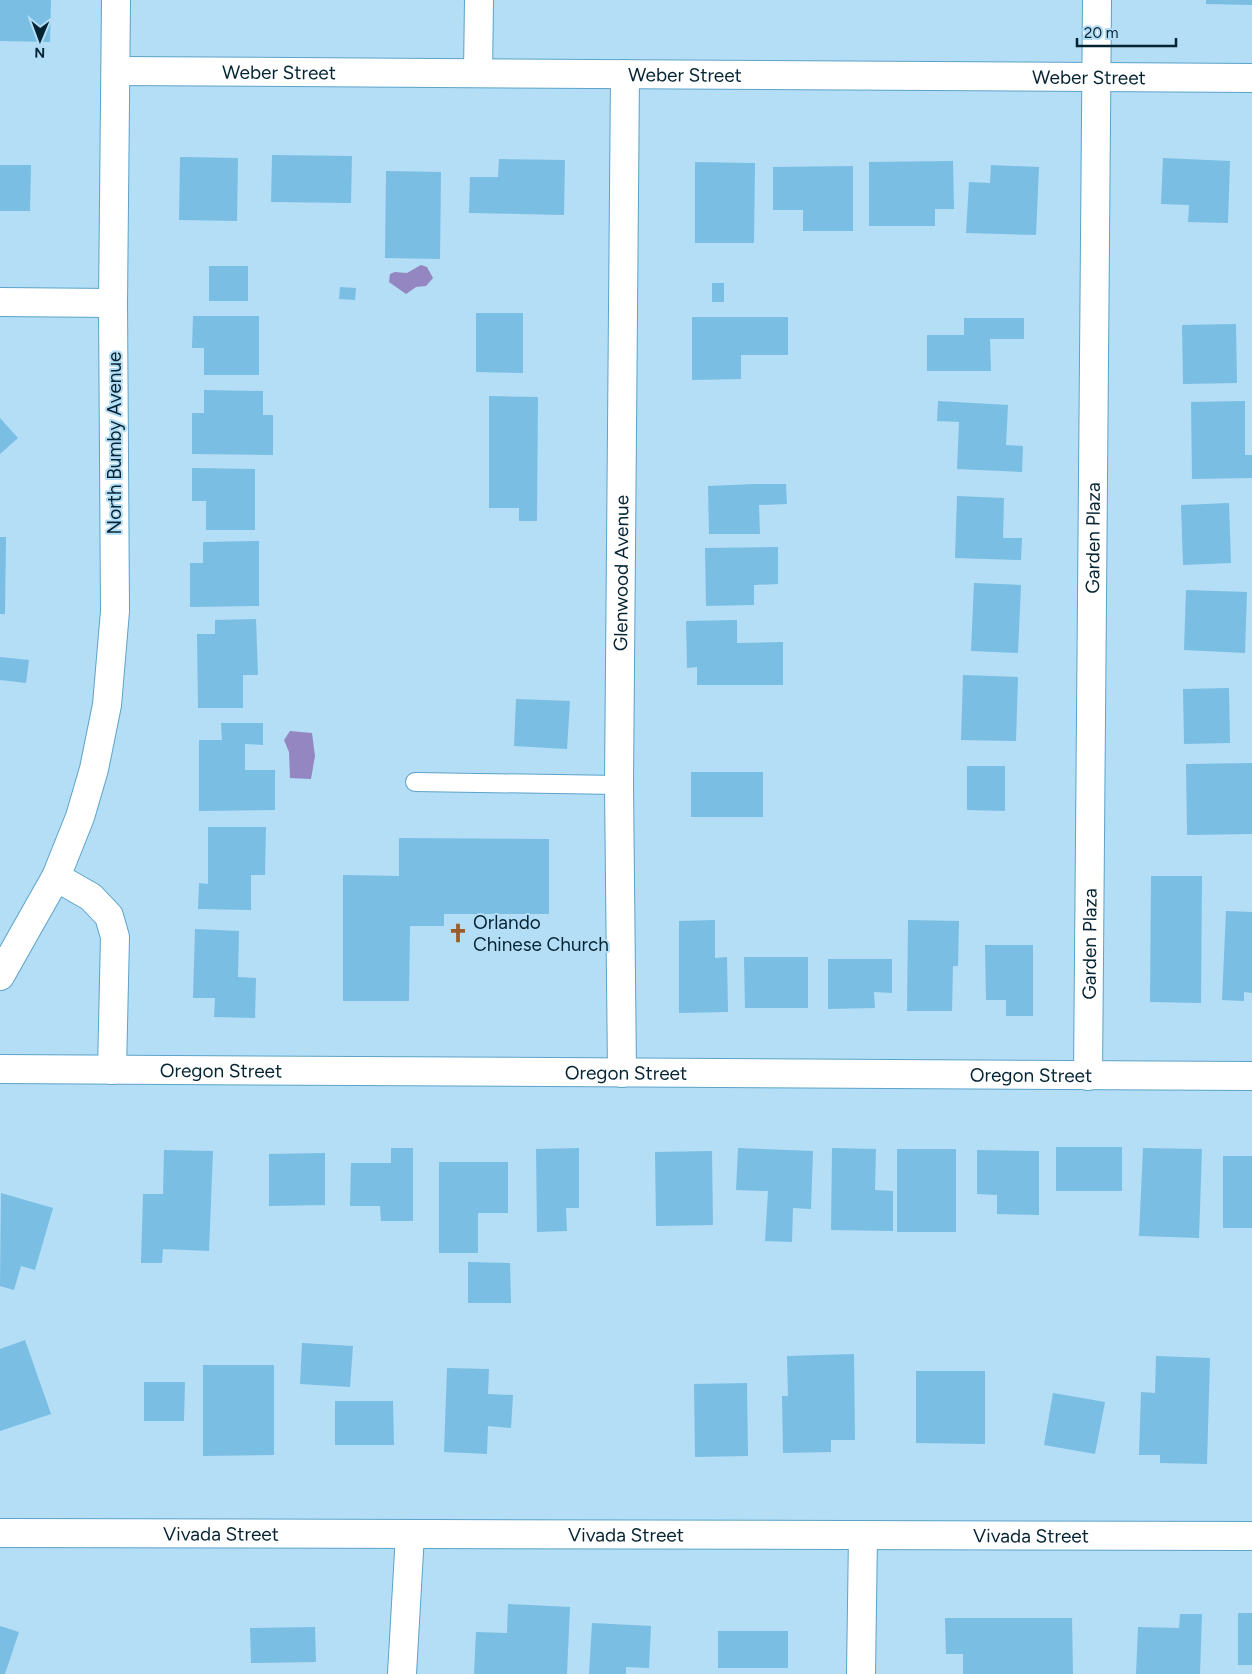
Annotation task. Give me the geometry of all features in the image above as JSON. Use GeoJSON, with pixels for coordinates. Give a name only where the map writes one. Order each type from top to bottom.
{"type":"FeatureCollection","features":[{"type":"Feature","properties":{"kind":"street","name":"North Bumby Avenue"},"geometry":{"type":"LineString","coordinates":[[0,976],[56,877],[80,818],[94,769],[107,705],[114,611],[113,303],[117,72],[116,0]]}},
{"type":"Feature","properties":{"kind":"street"},"geometry":{"type":"LineString","coordinates":[[478,0],[478,73]]}},
{"type":"Feature","properties":{"kind":"street","name":"Garden Plaza"},"geometry":{"type":"LineString","coordinates":[[1088,1076],[1097,0]]}},
{"type":"Feature","properties":{"kind":"street","name":"Weber Street"},"geometry":{"type":"LineString","coordinates":[[117,72],[1252,78]]}},
{"type":"Feature","properties":{"kind":"street","name":"Glenwood Avenue"},"geometry":{"type":"LineString","coordinates":[[622,1073],[619,785],[625,74]]}},
{"type":"Feature","properties":{"kind":"street"},"geometry":{"type":"LineString","coordinates":[[0,302],[113,303]]}},
{"type":"Feature","properties":{"kind":"street"},"geometry":{"type":"LineString","coordinates":[[56,877],[91,897],[109,916],[115,937],[112,1070]]}},
{"type":"Feature","properties":{"kind":"street","name":"Oregon Street"},"geometry":{"type":"LineString","coordinates":[[0,1069],[1252,1076]]}},
{"type":"Feature","properties":{"kind":"street","name":"Vivada Street"},"geometry":{"type":"LineString","coordinates":[[0,1533],[1252,1536]]}},
{"type":"Feature","properties":{"kind":"street"},"geometry":{"type":"LineString","coordinates":[[402,1674],[410,1534]]}},
{"type":"Feature","properties":{"kind":"street"},"geometry":{"type":"LineString","coordinates":[[860,1674],[863,1535]]}},
{"type":"Feature","properties":{"kind":"lane"},"geometry":{"type":"LineString","coordinates":[[415,782],[619,785]]}},
{"type":"Feature","properties":{"kind":"shaded area"},"geometry":{"type":"Polygon","coordinates":[[[421,265],[427,267],[433,278],[426,286],[416,287],[406,294],[389,282],[390,274],[395,272],[407,273],[421,265]]]}},
{"type":"Feature","properties":{"kind":"shaded area"},"geometry":{"type":"Polygon","coordinates":[[[290,731],[312,733],[315,756],[311,779],[290,778],[289,752],[284,740],[290,731]]]}},
{"type":"Feature","properties":{"kind":"building"},"geometry":{"type":"Polygon","coordinates":[[[0,0],[51,0],[50,42],[0,41],[0,0]]]}},
{"type":"Feature","properties":{"kind":"building"},"geometry":{"type":"Polygon","coordinates":[[[1206,0],[1252,0],[1252,5],[1206,4],[1206,0]]]}},
{"type":"Feature","properties":{"kind":"building"},"geometry":{"type":"Polygon","coordinates":[[[272,155],[352,156],[351,203],[271,202],[272,155]]]}},
{"type":"Feature","properties":{"kind":"building"},"geometry":{"type":"Polygon","coordinates":[[[180,157],[238,158],[237,221],[179,220],[180,157]]]}},
{"type":"Feature","properties":{"kind":"building"},"geometry":{"type":"Polygon","coordinates":[[[1163,158],[1230,161],[1228,223],[1188,222],[1189,205],[1161,204],[1163,158]]]}},
{"type":"Feature","properties":{"kind":"building"},"geometry":{"type":"Polygon","coordinates":[[[499,159],[565,160],[564,215],[469,213],[470,177],[498,177],[499,159]]]}},
{"type":"Feature","properties":{"kind":"building"},"geometry":{"type":"Polygon","coordinates":[[[953,161],[954,209],[935,209],[935,226],[869,226],[869,162],[953,161]]]}},
{"type":"Feature","properties":{"kind":"building"},"geometry":{"type":"Polygon","coordinates":[[[695,162],[755,163],[754,243],[695,243],[695,162]]]}},
{"type":"Feature","properties":{"kind":"building"},"geometry":{"type":"Polygon","coordinates":[[[0,165],[31,165],[30,211],[0,211],[0,165]]]}},
{"type":"Feature","properties":{"kind":"building"},"geometry":{"type":"Polygon","coordinates":[[[991,165],[1039,167],[1036,235],[966,233],[969,182],[990,183],[991,165]]]}},
{"type":"Feature","properties":{"kind":"building"},"geometry":{"type":"Polygon","coordinates":[[[853,166],[853,231],[803,231],[803,210],[773,210],[773,167],[853,166]]]}},
{"type":"Feature","properties":{"kind":"building"},"geometry":{"type":"Polygon","coordinates":[[[386,171],[441,172],[440,259],[385,258],[386,171]]]}},
{"type":"Feature","properties":{"kind":"building"},"geometry":{"type":"Polygon","coordinates":[[[209,266],[248,266],[248,301],[209,301],[209,266]]]}},
{"type":"Feature","properties":{"kind":"building"},"geometry":{"type":"Polygon","coordinates":[[[712,283],[724,283],[724,302],[712,302],[712,283]]]}},
{"type":"Feature","properties":{"kind":"building"},"geometry":{"type":"Polygon","coordinates":[[[340,287],[356,288],[355,300],[339,299],[340,287]]]}},
{"type":"Feature","properties":{"kind":"building"},"geometry":{"type":"Polygon","coordinates":[[[476,313],[523,313],[523,373],[476,372],[476,313]]]}},
{"type":"Feature","properties":{"kind":"building"},"geometry":{"type":"Polygon","coordinates":[[[193,316],[259,316],[259,375],[204,375],[204,348],[192,348],[193,316]]]}},
{"type":"Feature","properties":{"kind":"building"},"geometry":{"type":"Polygon","coordinates":[[[692,317],[788,317],[788,355],[741,355],[741,379],[692,380],[692,317]]]}},
{"type":"Feature","properties":{"kind":"building"},"geometry":{"type":"Polygon","coordinates":[[[964,318],[1024,318],[1024,339],[990,339],[991,371],[927,371],[927,335],[964,335],[964,318]]]}},
{"type":"Feature","properties":{"kind":"building"},"geometry":{"type":"Polygon","coordinates":[[[1236,324],[1237,383],[1183,384],[1182,325],[1236,324]]]}},
{"type":"Feature","properties":{"kind":"building"},"geometry":{"type":"Polygon","coordinates":[[[204,390],[263,391],[263,415],[273,415],[273,455],[192,454],[192,413],[204,413],[204,390]]]}},
{"type":"Feature","properties":{"kind":"building"},"geometry":{"type":"Polygon","coordinates":[[[489,396],[538,397],[537,521],[519,521],[519,508],[489,508],[489,396]]]}},
{"type":"Feature","properties":{"kind":"building"},"geometry":{"type":"Polygon","coordinates":[[[938,401],[1008,405],[1006,445],[1023,446],[1022,472],[957,469],[959,422],[937,421],[938,401]]]}},
{"type":"Feature","properties":{"kind":"building"},"geometry":{"type":"Polygon","coordinates":[[[1245,401],[1245,455],[1252,455],[1252,478],[1192,479],[1191,402],[1245,401]]]}},
{"type":"Feature","properties":{"kind":"building"},"geometry":{"type":"Polygon","coordinates":[[[0,418],[18,438],[0,454],[0,418]]]}},
{"type":"Feature","properties":{"kind":"building"},"geometry":{"type":"Polygon","coordinates":[[[192,468],[255,469],[255,530],[206,530],[206,501],[192,501],[192,468]]]}},
{"type":"Feature","properties":{"kind":"building"},"geometry":{"type":"Polygon","coordinates":[[[786,484],[787,504],[759,505],[760,534],[709,534],[708,486],[786,484]]]}},
{"type":"Feature","properties":{"kind":"building"},"geometry":{"type":"Polygon","coordinates":[[[957,496],[1004,498],[1003,538],[1022,538],[1021,560],[955,558],[957,496]]]}},
{"type":"Feature","properties":{"kind":"building"},"geometry":{"type":"Polygon","coordinates":[[[1229,503],[1231,563],[1183,565],[1181,505],[1229,503]]]}},
{"type":"Feature","properties":{"kind":"building"},"geometry":{"type":"Polygon","coordinates":[[[0,537],[6,537],[5,614],[0,614],[0,537]]]}},
{"type":"Feature","properties":{"kind":"building"},"geometry":{"type":"Polygon","coordinates":[[[259,541],[259,606],[190,607],[190,563],[203,563],[203,542],[259,541]]]}},
{"type":"Feature","properties":{"kind":"building"},"geometry":{"type":"Polygon","coordinates":[[[778,547],[778,584],[754,585],[754,605],[706,606],[705,548],[778,547]]]}},
{"type":"Feature","properties":{"kind":"building"},"geometry":{"type":"Polygon","coordinates":[[[974,583],[1021,585],[1018,653],[971,651],[974,583]]]}},
{"type":"Feature","properties":{"kind":"building"},"geometry":{"type":"Polygon","coordinates":[[[1186,590],[1247,592],[1245,653],[1184,650],[1186,590]]]}},
{"type":"Feature","properties":{"kind":"building"},"geometry":{"type":"Polygon","coordinates":[[[256,619],[258,675],[243,675],[243,708],[198,708],[197,634],[215,634],[215,620],[256,619]]]}},
{"type":"Feature","properties":{"kind":"building"},"geometry":{"type":"Polygon","coordinates":[[[737,620],[737,643],[783,642],[783,685],[697,685],[697,667],[687,668],[686,621],[737,620]]]}},
{"type":"Feature","properties":{"kind":"building"},"geometry":{"type":"Polygon","coordinates":[[[0,657],[29,660],[26,683],[0,680],[0,657]]]}},
{"type":"Feature","properties":{"kind":"building"},"geometry":{"type":"Polygon","coordinates":[[[963,675],[1018,677],[1016,741],[961,740],[963,675]]]}},
{"type":"Feature","properties":{"kind":"building"},"geometry":{"type":"Polygon","coordinates":[[[1229,688],[1230,743],[1184,744],[1183,689],[1229,688]]]}},
{"type":"Feature","properties":{"kind":"building"},"geometry":{"type":"Polygon","coordinates":[[[516,699],[570,701],[567,749],[514,746],[516,699]]]}},
{"type":"Feature","properties":{"kind":"building"},"geometry":{"type":"Polygon","coordinates":[[[221,723],[263,723],[263,745],[245,744],[245,770],[275,770],[275,810],[199,811],[199,740],[222,740],[221,723]]]}},
{"type":"Feature","properties":{"kind":"building"},"geometry":{"type":"Polygon","coordinates":[[[1252,763],[1252,834],[1187,835],[1186,764],[1252,763]]]}},
{"type":"Feature","properties":{"kind":"building"},"geometry":{"type":"Polygon","coordinates":[[[967,766],[1005,766],[1005,811],[967,810],[967,766]]]}},
{"type":"Feature","properties":{"kind":"building"},"geometry":{"type":"Polygon","coordinates":[[[691,772],[763,772],[763,817],[691,817],[691,772]]]}},
{"type":"Feature","properties":{"kind":"building"},"geometry":{"type":"Polygon","coordinates":[[[208,827],[266,827],[265,875],[251,875],[251,910],[198,909],[199,883],[208,884],[208,827]]]}},
{"type":"Feature","properties":{"kind":"building"},"geometry":{"type":"Polygon","coordinates":[[[399,838],[549,839],[549,914],[444,914],[444,926],[410,926],[409,1001],[343,1001],[343,875],[399,876],[399,838]]]}},
{"type":"Feature","properties":{"kind":"building"},"geometry":{"type":"Polygon","coordinates":[[[1151,876],[1202,876],[1201,1003],[1150,1002],[1151,876]]]}},
{"type":"Feature","properties":{"kind":"building"},"geometry":{"type":"Polygon","coordinates":[[[1226,911],[1252,912],[1252,993],[1244,992],[1244,1001],[1222,1000],[1226,911]]]}},
{"type":"Feature","properties":{"kind":"building"},"geometry":{"type":"Polygon","coordinates":[[[715,920],[715,958],[727,957],[728,1012],[679,1013],[679,921],[715,920]]]}},
{"type":"Feature","properties":{"kind":"building"},"geometry":{"type":"Polygon","coordinates":[[[908,920],[959,921],[958,966],[953,966],[952,1011],[907,1011],[908,920]]]}},
{"type":"Feature","properties":{"kind":"building"},"geometry":{"type":"Polygon","coordinates":[[[195,929],[239,931],[238,977],[256,978],[255,1018],[214,1017],[215,998],[193,998],[195,929]]]}},
{"type":"Feature","properties":{"kind":"building"},"geometry":{"type":"Polygon","coordinates":[[[985,945],[1033,945],[1033,1016],[1006,1016],[1006,1000],[986,1000],[985,945]]]}},
{"type":"Feature","properties":{"kind":"building"},"geometry":{"type":"Polygon","coordinates":[[[744,957],[808,957],[808,1008],[745,1008],[744,957]]]}},
{"type":"Feature","properties":{"kind":"building"},"geometry":{"type":"Polygon","coordinates":[[[828,959],[892,959],[892,993],[874,992],[875,1008],[828,1009],[828,959]]]}},
{"type":"Feature","properties":{"kind":"building"},"geometry":{"type":"Polygon","coordinates":[[[1056,1147],[1122,1147],[1122,1191],[1056,1191],[1056,1147]]]}},
{"type":"Feature","properties":{"kind":"building"},"geometry":{"type":"Polygon","coordinates":[[[391,1148],[413,1148],[413,1221],[381,1221],[380,1206],[350,1206],[351,1163],[391,1163],[391,1148]]]}},
{"type":"Feature","properties":{"kind":"building"},"geometry":{"type":"Polygon","coordinates":[[[579,1148],[579,1208],[566,1208],[567,1231],[537,1232],[536,1149],[579,1148]]]}},
{"type":"Feature","properties":{"kind":"building"},"geometry":{"type":"Polygon","coordinates":[[[738,1148],[813,1151],[811,1209],[793,1208],[792,1242],[765,1241],[768,1191],[736,1190],[738,1148]]]}},
{"type":"Feature","properties":{"kind":"building"},"geometry":{"type":"Polygon","coordinates":[[[832,1148],[876,1149],[875,1190],[893,1191],[893,1231],[831,1230],[832,1148]]]}},
{"type":"Feature","properties":{"kind":"building"},"geometry":{"type":"Polygon","coordinates":[[[1143,1148],[1202,1149],[1199,1238],[1139,1236],[1143,1148]]]}},
{"type":"Feature","properties":{"kind":"building"},"geometry":{"type":"Polygon","coordinates":[[[897,1149],[956,1149],[956,1232],[897,1232],[897,1149]]]}},
{"type":"Feature","properties":{"kind":"building"},"geometry":{"type":"Polygon","coordinates":[[[164,1150],[213,1151],[209,1251],[163,1249],[162,1263],[141,1263],[143,1194],[163,1194],[164,1150]]]}},
{"type":"Feature","properties":{"kind":"building"},"geometry":{"type":"Polygon","coordinates":[[[977,1150],[1039,1151],[1039,1215],[997,1214],[997,1195],[977,1194],[977,1150]]]}},
{"type":"Feature","properties":{"kind":"building"},"geometry":{"type":"Polygon","coordinates":[[[712,1151],[713,1225],[656,1226],[655,1152],[712,1151]]]}},
{"type":"Feature","properties":{"kind":"building"},"geometry":{"type":"Polygon","coordinates":[[[325,1153],[325,1205],[269,1206],[269,1154],[325,1153]]]}},
{"type":"Feature","properties":{"kind":"building"},"geometry":{"type":"Polygon","coordinates":[[[1223,1156],[1252,1156],[1252,1228],[1223,1228],[1223,1156]]]}},
{"type":"Feature","properties":{"kind":"building"},"geometry":{"type":"Polygon","coordinates":[[[439,1162],[508,1162],[508,1213],[478,1213],[478,1253],[439,1253],[439,1162]]]}},
{"type":"Feature","properties":{"kind":"building"},"geometry":{"type":"Polygon","coordinates":[[[1,1193],[53,1208],[35,1270],[21,1266],[14,1290],[0,1286],[1,1193]]]}},
{"type":"Feature","properties":{"kind":"building"},"geometry":{"type":"Polygon","coordinates":[[[468,1262],[510,1263],[511,1303],[468,1303],[468,1262]]]}},
{"type":"Feature","properties":{"kind":"building"},"geometry":{"type":"Polygon","coordinates":[[[25,1340],[51,1414],[0,1431],[0,1349],[25,1340]]]}},
{"type":"Feature","properties":{"kind":"building"},"geometry":{"type":"Polygon","coordinates":[[[302,1343],[353,1346],[350,1387],[300,1384],[302,1343]]]}},
{"type":"Feature","properties":{"kind":"building"},"geometry":{"type":"Polygon","coordinates":[[[854,1354],[855,1440],[831,1440],[831,1452],[783,1453],[782,1396],[788,1396],[787,1356],[854,1354]]]}},
{"type":"Feature","properties":{"kind":"building"},"geometry":{"type":"Polygon","coordinates":[[[1156,1356],[1210,1358],[1207,1464],[1160,1463],[1160,1455],[1139,1455],[1141,1392],[1155,1393],[1156,1356]]]}},
{"type":"Feature","properties":{"kind":"building"},"geometry":{"type":"Polygon","coordinates":[[[203,1365],[274,1365],[274,1455],[203,1456],[203,1365]]]}},
{"type":"Feature","properties":{"kind":"building"},"geometry":{"type":"Polygon","coordinates":[[[447,1368],[489,1369],[488,1394],[513,1395],[511,1428],[488,1426],[487,1454],[444,1452],[447,1368]]]}},
{"type":"Feature","properties":{"kind":"building"},"geometry":{"type":"Polygon","coordinates":[[[916,1371],[985,1371],[985,1444],[916,1443],[916,1371]]]}},
{"type":"Feature","properties":{"kind":"building"},"geometry":{"type":"Polygon","coordinates":[[[144,1382],[185,1382],[184,1421],[144,1421],[144,1382]]]}},
{"type":"Feature","properties":{"kind":"building"},"geometry":{"type":"Polygon","coordinates":[[[747,1383],[748,1456],[695,1457],[694,1384],[747,1383]]]}},
{"type":"Feature","properties":{"kind":"building"},"geometry":{"type":"Polygon","coordinates":[[[1053,1393],[1105,1402],[1095,1454],[1044,1445],[1053,1393]]]}},
{"type":"Feature","properties":{"kind":"building"},"geometry":{"type":"Polygon","coordinates":[[[335,1401],[393,1401],[394,1445],[335,1445],[335,1401]]]}},
{"type":"Feature","properties":{"kind":"building"},"geometry":{"type":"Polygon","coordinates":[[[508,1604],[570,1607],[567,1674],[474,1674],[476,1632],[507,1633],[508,1604]]]}},
{"type":"Feature","properties":{"kind":"building"},"geometry":{"type":"Polygon","coordinates":[[[1238,1613],[1252,1613],[1252,1665],[1238,1665],[1238,1613]]]}},
{"type":"Feature","properties":{"kind":"building"},"geometry":{"type":"Polygon","coordinates":[[[1180,1614],[1202,1614],[1200,1674],[1136,1674],[1138,1627],[1179,1628],[1180,1614]]]}},
{"type":"Feature","properties":{"kind":"building"},"geometry":{"type":"Polygon","coordinates":[[[945,1618],[1072,1618],[1073,1674],[963,1674],[963,1654],[946,1654],[945,1618]]]}},
{"type":"Feature","properties":{"kind":"building"},"geometry":{"type":"Polygon","coordinates":[[[592,1623],[651,1626],[649,1668],[626,1667],[626,1674],[589,1674],[592,1623]]]}},
{"type":"Feature","properties":{"kind":"building"},"geometry":{"type":"Polygon","coordinates":[[[0,1626],[19,1632],[5,1674],[0,1674],[0,1626]]]}},
{"type":"Feature","properties":{"kind":"building"},"geometry":{"type":"Polygon","coordinates":[[[315,1627],[316,1662],[251,1663],[250,1628],[315,1627]]]}},
{"type":"Feature","properties":{"kind":"building"},"geometry":{"type":"Polygon","coordinates":[[[718,1631],[788,1631],[788,1668],[718,1668],[718,1631]]]}},
{"type":"Feature","properties":{"kind":"place","name":"Orlando Chinese Church"},"geometry":{"type":"Point","coordinates":[458,933]}}]}
